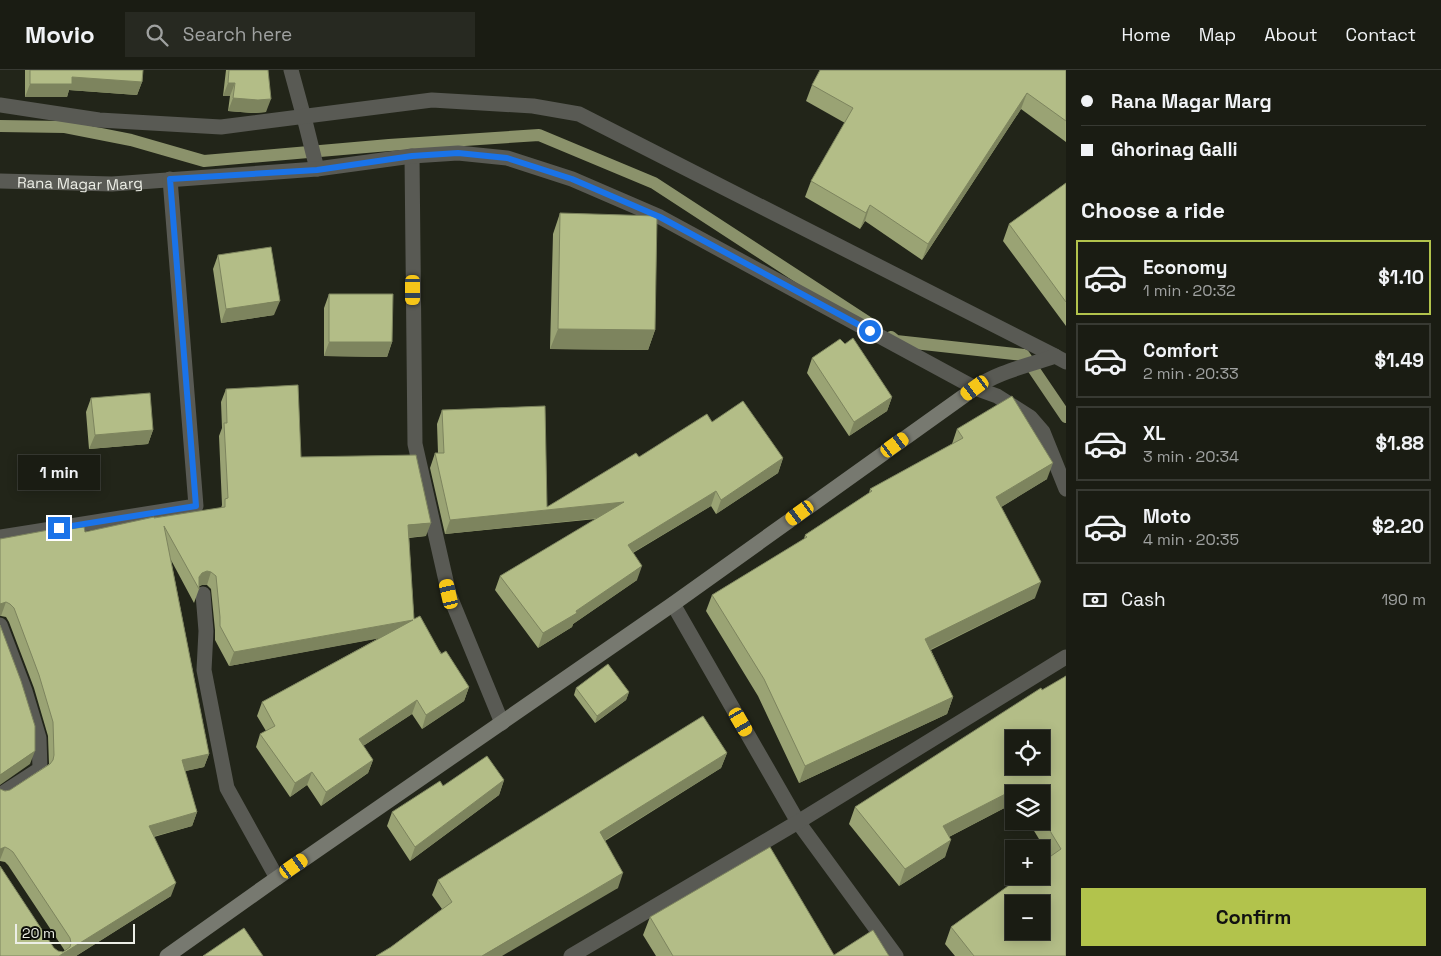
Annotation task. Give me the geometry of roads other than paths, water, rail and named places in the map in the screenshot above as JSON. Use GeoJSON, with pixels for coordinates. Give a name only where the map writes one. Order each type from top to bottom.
{"type":"FeatureCollection","features":[{"type":"Feature","properties":{"kind":"street"},"geometry":{"type":"LineString","coordinates":[[291,70],[317,170]]}},
{"type":"Feature","properties":{"kind":"street"},"geometry":{"type":"LineString","coordinates":[[0,105],[99,120],[221,127],[305,121],[432,100],[533,106],[579,114],[1061,359]]}},
{"type":"Feature","properties":{"kind":"street","name":"Rana Magar Marg"},"geometry":{"type":"LineString","coordinates":[[0,181],[112,184],[317,170],[412,156],[458,153],[507,158],[572,179],[660,217],[981,383],[997,396],[1030,417],[1043,432],[1066,489]]}},
{"type":"Feature","properties":{"kind":"street"},"geometry":{"type":"LineString","coordinates":[[412,156],[415,444],[449,594],[502,723]]}},
{"type":"Feature","properties":{"kind":"street"},"geometry":{"type":"LineString","coordinates":[[0,537],[196,506],[170,179]]}},
{"type":"Feature","properties":{"kind":"street"},"geometry":{"type":"LineString","coordinates":[[167,956],[673,604],[981,383],[1007,371],[1041,361],[1061,359]]}},
{"type":"Feature","properties":{"kind":"street"},"geometry":{"type":"LineString","coordinates":[[203,594],[206,632],[204,670],[227,788],[277,878]]}},
{"type":"Feature","properties":{"kind":"street"},"geometry":{"type":"LineString","coordinates":[[673,604],[798,822],[896,956]]}},
{"type":"Feature","properties":{"kind":"street"},"geometry":{"type":"LineString","coordinates":[[0,625],[25,691],[39,738],[40,768],[0,795]]}},
{"type":"Feature","properties":{"kind":"street"},"geometry":{"type":"LineString","coordinates":[[571,956],[798,822],[1066,657]]}},
{"type":"Feature","properties":{"kind":"waterway"},"geometry":{"type":"LineString","coordinates":[[0,126],[65,127],[131,140],[204,161],[389,145],[539,135],[654,183],[872,325]]}},
{"type":"Feature","properties":{"kind":"waterway"},"geometry":{"type":"LineString","coordinates":[[891,337],[896,341],[1024,355],[1066,417]]}}]}
